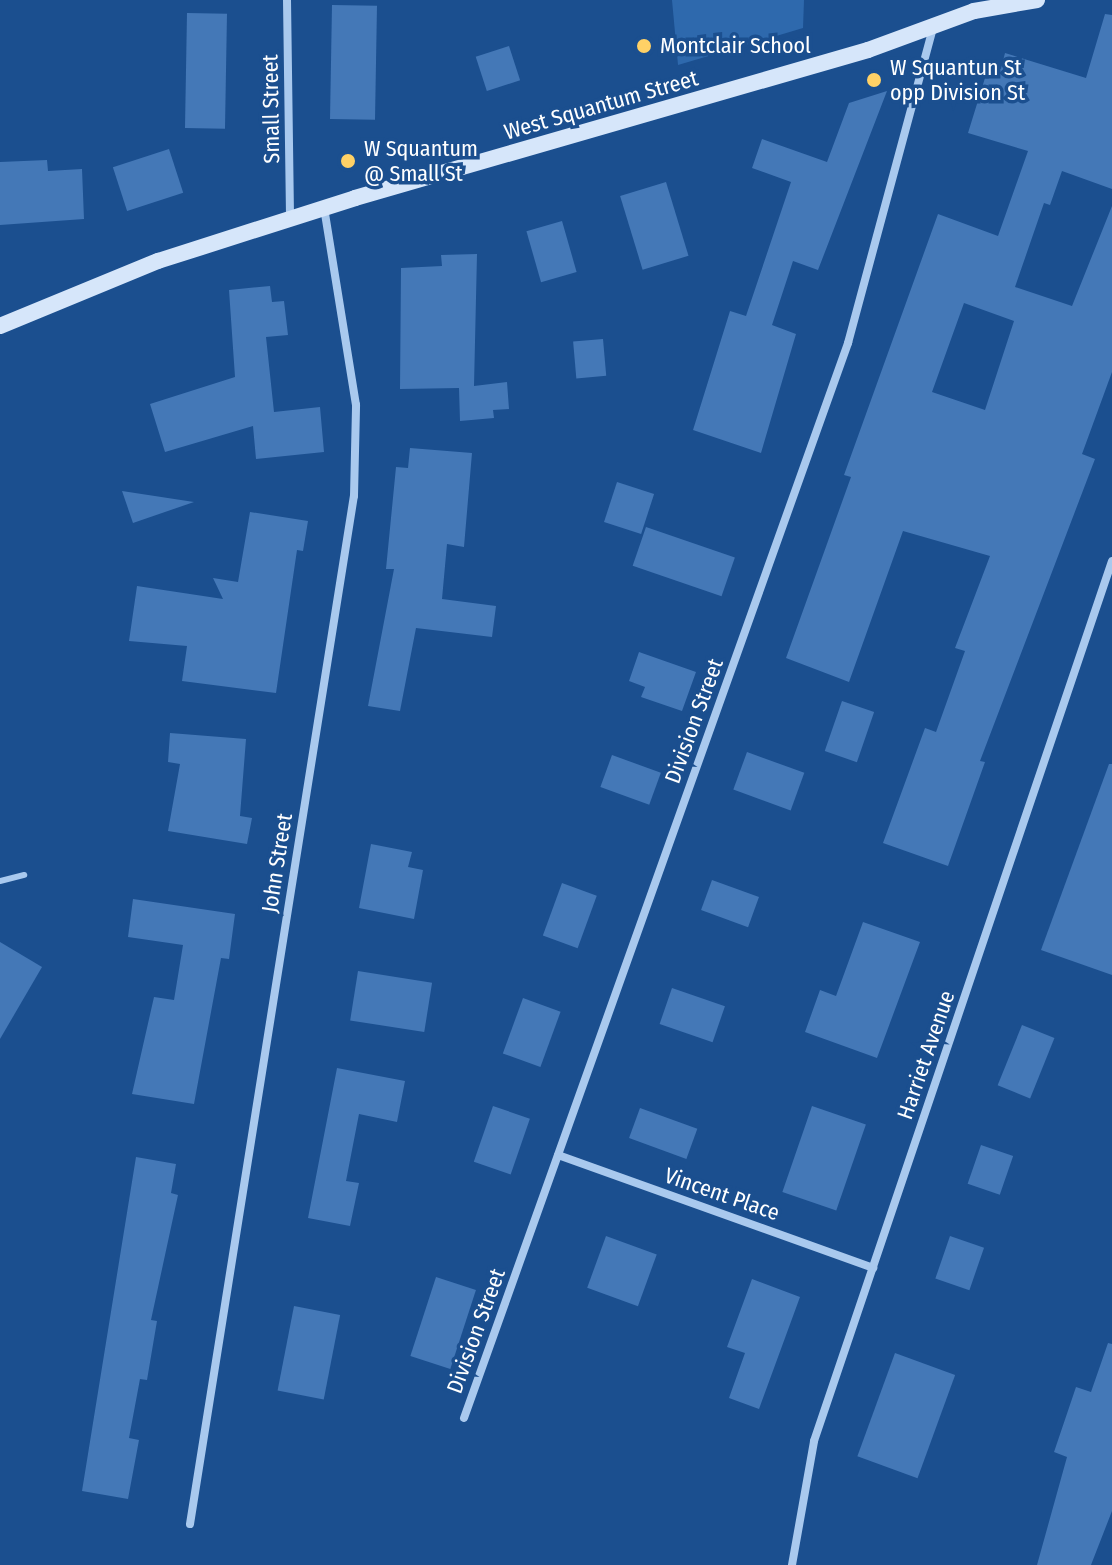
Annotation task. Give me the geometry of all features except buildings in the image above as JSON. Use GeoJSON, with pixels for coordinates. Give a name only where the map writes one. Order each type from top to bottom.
{"type":"FeatureCollection","features":[{"type":"Feature","properties":{"kind":"main road","name":"West Squantum Street"},"geometry":{"type":"LineString","coordinates":[[0,326],[158,261],[324,207],[933,28],[974,6],[1037,0]]}},
{"type":"Feature","properties":{"kind":"street","name":"Small Street"},"geometry":{"type":"LineString","coordinates":[[287,0],[290,218]]}},
{"type":"Feature","properties":{"kind":"street","name":"Division Street"},"geometry":{"type":"LineString","coordinates":[[464,1418],[848,343],[933,28]]}},
{"type":"Feature","properties":{"kind":"street","name":"John Street"},"geometry":{"type":"LineString","coordinates":[[190,1524],[354,496],[356,405],[324,207]]}},
{"type":"Feature","properties":{"kind":"street","name":"Harriet Avenue"},"geometry":{"type":"LineString","coordinates":[[792,1565],[814,1441],[1112,561]]}},
{"type":"Feature","properties":{"kind":"street","name":"Vincent Place"},"geometry":{"type":"LineString","coordinates":[[558,1155],[873,1268]]}},
{"type":"Feature","properties":{"kind":"lane"},"geometry":{"type":"LineString","coordinates":[[0,881],[24,875]]}},
{"type":"Feature","properties":{"kind":"shaded area"},"geometry":{"type":"Polygon","coordinates":[[[672,0],[804,0],[803,28],[678,65],[672,0]]]}},
{"type":"Feature","properties":{"kind":"place","name":"Montclair School"},"geometry":{"type":"Point","coordinates":[644,46]}},
{"type":"Feature","properties":{"kind":"place","name":"W Squantun St opp Division St"},"geometry":{"type":"Point","coordinates":[874,80]}},
{"type":"Feature","properties":{"kind":"place","name":"W Squantum @ Small St"},"geometry":{"type":"Point","coordinates":[348,161]}}]}
